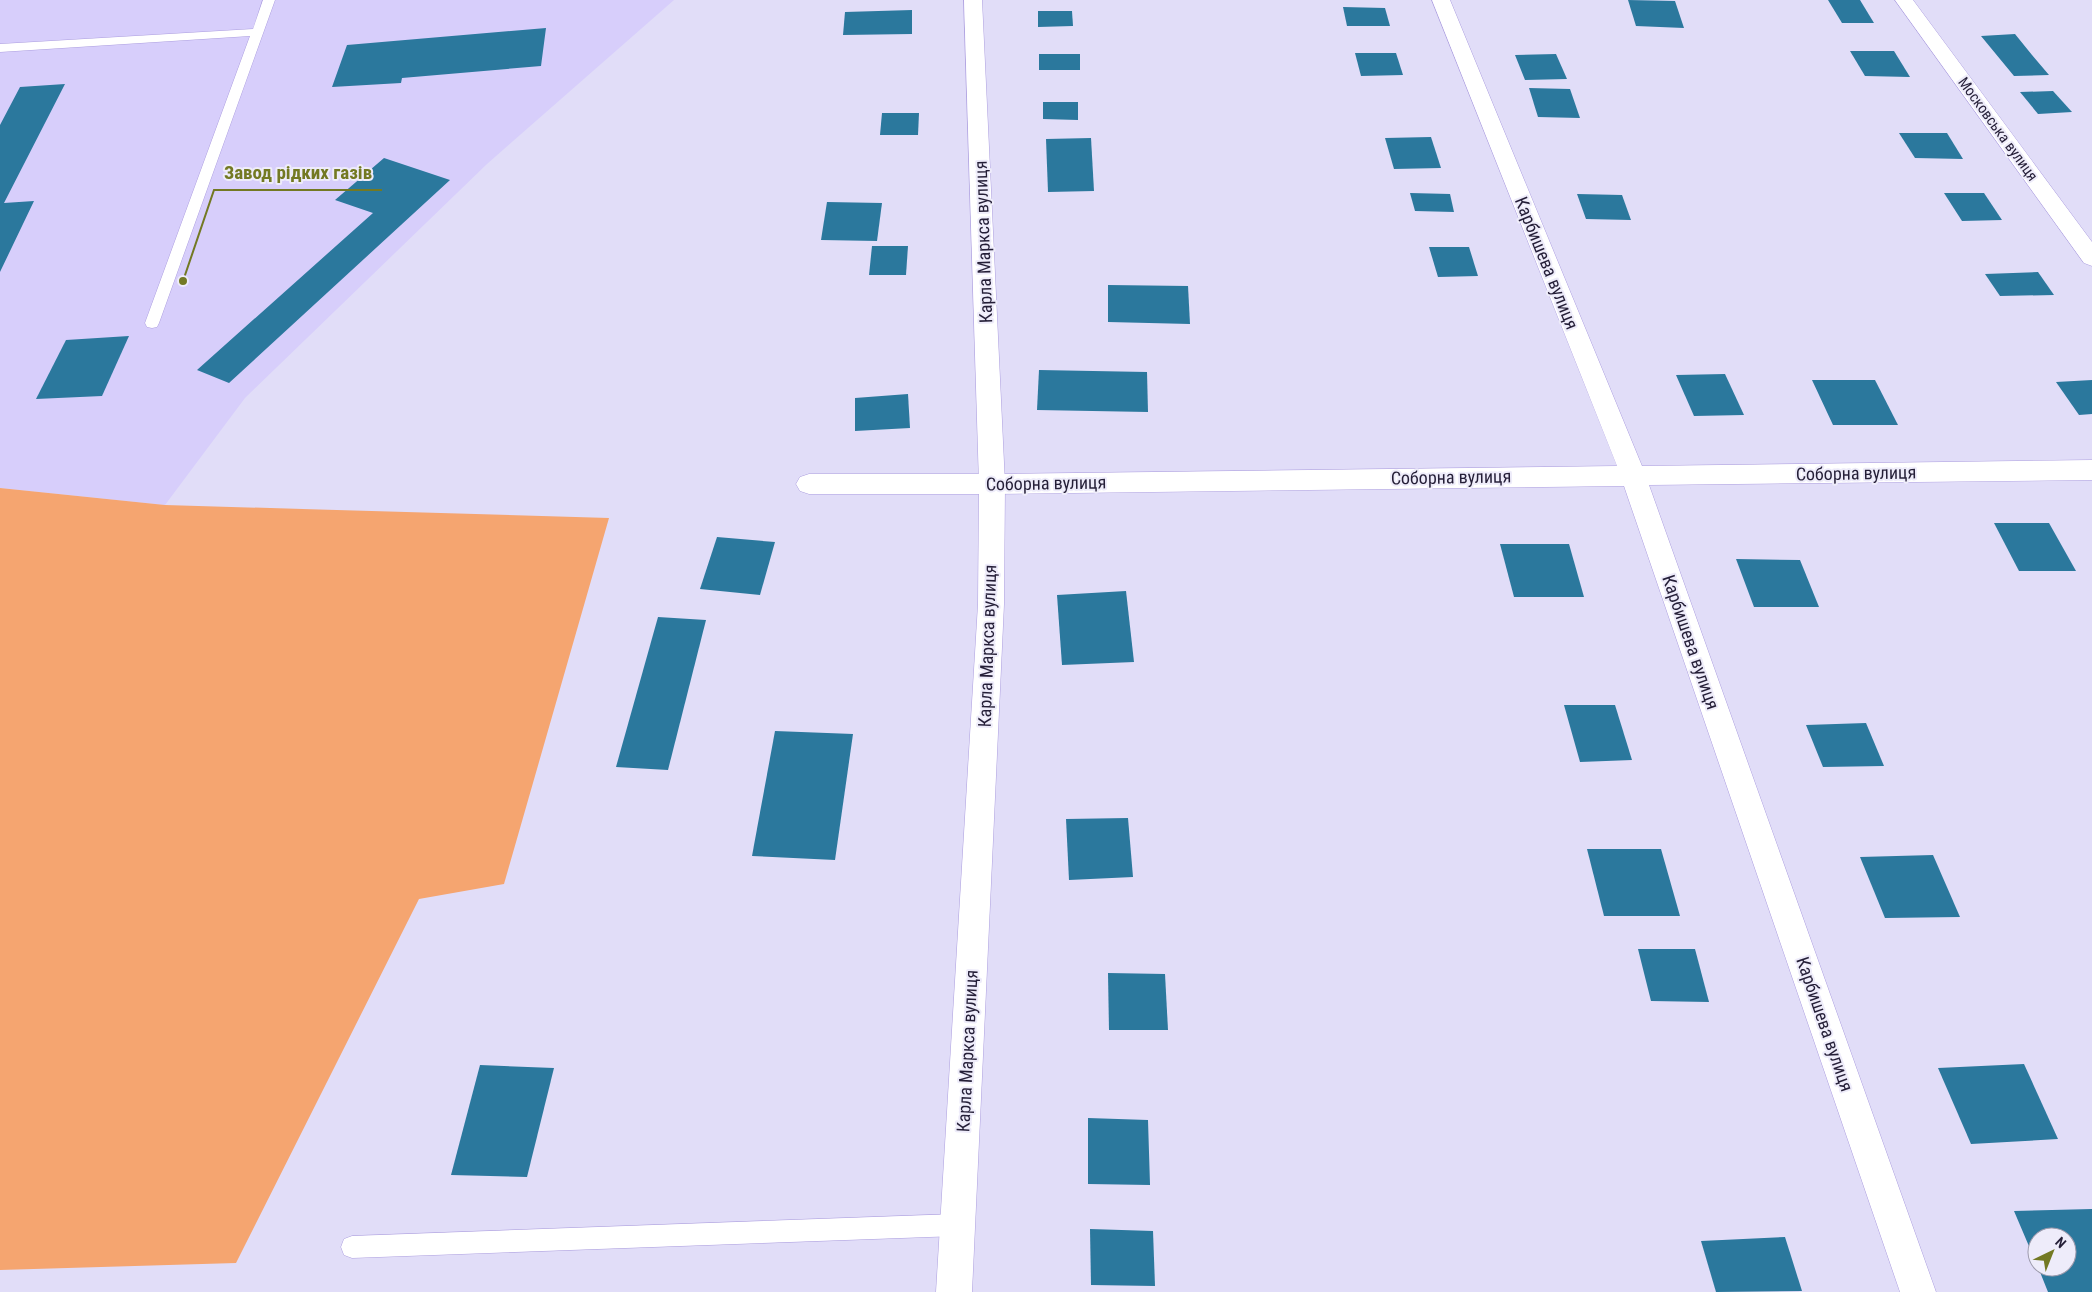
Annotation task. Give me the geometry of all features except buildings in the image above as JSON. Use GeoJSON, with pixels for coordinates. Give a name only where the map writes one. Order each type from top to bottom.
{"type":"FeatureCollection","features":[{"type":"Feature","properties":{"kind":"street","name":"Карла Маркса вулиця"},"geometry":{"type":"LineString","coordinates":[[954,1292],[991,604],[992,484],[973,0]]}},
{"type":"Feature","properties":{"kind":"street","name":"Карбишева вулиця"},"geometry":{"type":"LineString","coordinates":[[1441,0],[1633,475],[1918,1292]]}},
{"type":"Feature","properties":{"kind":"street","name":"Московська вулиця"},"geometry":{"type":"LineString","coordinates":[[1904,0],[2092,258]]}},
{"type":"Feature","properties":{"kind":"street","name":"Соборна вулиця"},"geometry":{"type":"LineString","coordinates":[[809,484],[992,484],[2092,470]]}},
{"type":"Feature","properties":{"kind":"lane"},"geometry":{"type":"LineString","coordinates":[[152,323],[269,0]]}},
{"type":"Feature","properties":{"kind":"lane"},"geometry":{"type":"LineString","coordinates":[[0,48],[257,32]]}},
{"type":"Feature","properties":{"kind":"lane"},"geometry":{"type":"LineString","coordinates":[[352,1247],[957,1225]]}},
{"type":"Feature","properties":{"kind":"shaded area"},"geometry":{"type":"Polygon","coordinates":[[[0,0],[674,0],[487,164],[245,398],[165,505],[0,488],[0,0]]]}},
{"type":"Feature","properties":{"kind":"shaded area"},"geometry":{"type":"Polygon","coordinates":[[[0,488],[165,505],[609,518],[504,884],[419,899],[236,1263],[0,1270],[0,488]]]}},
{"type":"Feature","properties":{"kind":"place","name":"Завод рідких газів"},"geometry":{"type":"Point","coordinates":[183,281]}}]}
